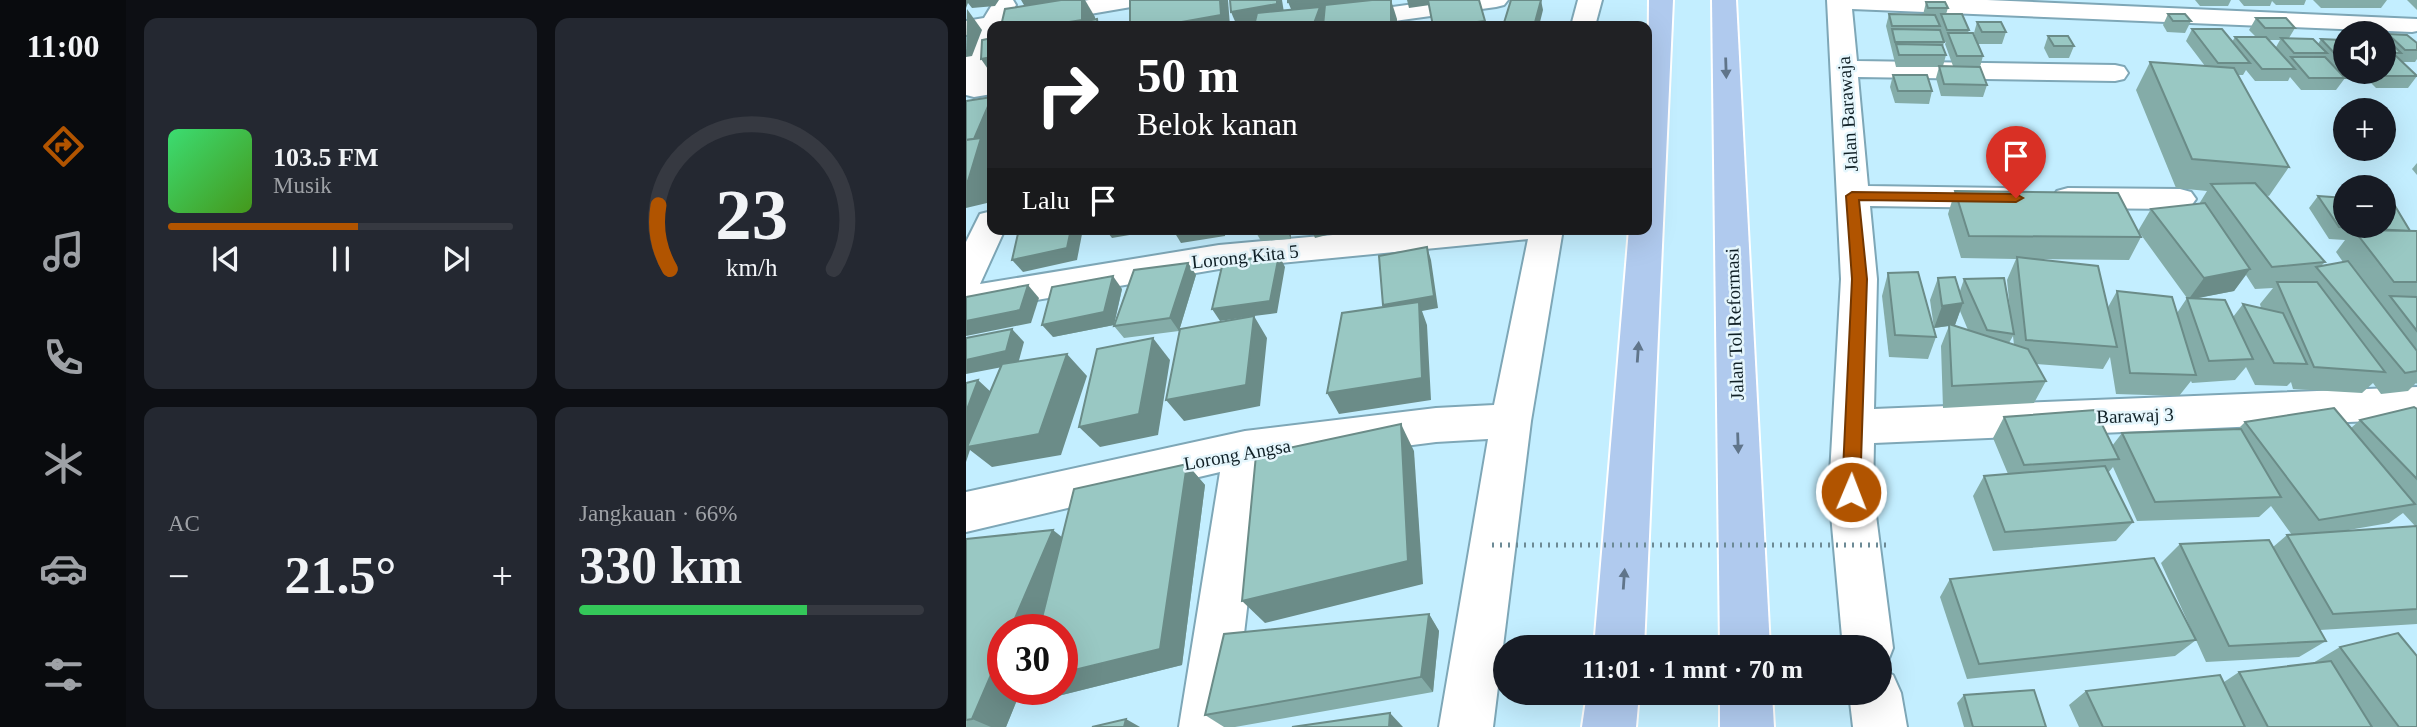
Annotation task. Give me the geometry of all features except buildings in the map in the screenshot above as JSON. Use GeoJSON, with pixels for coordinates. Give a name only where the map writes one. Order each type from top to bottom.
{"type":"FeatureCollection","features":[{"type":"Feature","properties":{"kind":"highway"},"geometry":{"type":"LineString","coordinates":[[1652,146],[1661,0]]}},
{"type":"Feature","properties":{"kind":"highway","name":"Jalan Tol Reformasi"},"geometry":{"type":"LineString","coordinates":[[1724,0],[1745,635]]}},
{"type":"Feature","properties":{"kind":"highway"},"geometry":{"type":"LineString","coordinates":[[1620,635],[1646,235]]}},
{"type":"Feature","properties":{"kind":"highway"},"geometry":{"type":"LineString","coordinates":[[1609,727],[1613,705]]}},
{"type":"Feature","properties":{"kind":"highway"},"geometry":{"type":"LineString","coordinates":[[1615,705],[1616,727]]}},
{"type":"Feature","properties":{"kind":"highway"},"geometry":{"type":"LineString","coordinates":[[1746,705],[1747,727]]}},
{"type":"Feature","properties":{"kind":"street"},"geometry":{"type":"LineString","coordinates":[[987,87],[974,89],[979,26],[1007,0]]}},
{"type":"Feature","properties":{"kind":"street"},"geometry":{"type":"LineString","coordinates":[[1008,21],[1131,0]]}},
{"type":"Feature","properties":{"kind":"street"},"geometry":{"type":"LineString","coordinates":[[1343,21],[1496,0]]}},
{"type":"Feature","properties":{"kind":"street"},"geometry":{"type":"LineString","coordinates":[[1584,21],[1590,0]]}},
{"type":"Feature","properties":{"kind":"street"},"geometry":{"type":"LineString","coordinates":[[1839,0],[2415,27]]}},
{"type":"Feature","properties":{"kind":"street","name":"Jalan Barawaja"},"geometry":{"type":"LineString","coordinates":[[1839,0],[1860,279],[1851,492],[1867,635]]}},
{"type":"Feature","properties":{"kind":"street"},"geometry":{"type":"LineString","coordinates":[[2388,0],[2415,27]]}},
{"type":"Feature","properties":{"kind":"street"},"geometry":{"type":"LineString","coordinates":[[1844,69],[2115,73]]}},
{"type":"Feature","properties":{"kind":"street"},"geometry":{"type":"LineString","coordinates":[[1852,196],[2180,199]]}},
{"type":"Feature","properties":{"kind":"street"},"geometry":{"type":"LineString","coordinates":[[966,222],[987,220]]}},
{"type":"Feature","properties":{"kind":"street"},"geometry":{"type":"LineString","coordinates":[[966,278],[987,230]]}},
{"type":"Feature","properties":{"kind":"street","name":"Lorong Kita 5"},"geometry":{"type":"LineString","coordinates":[[966,299],[1219,257],[1460,235]]}},
{"type":"Feature","properties":{"kind":"street"},"geometry":{"type":"LineString","coordinates":[[1466,727],[1511,421],[1546,235]]}},
{"type":"Feature","properties":{"kind":"street","name":"Barawaj 3"},"geometry":{"type":"LineString","coordinates":[[1852,427],[2417,403]]}},
{"type":"Feature","properties":{"kind":"street","name":"Lorong Angsa"},"geometry":{"type":"LineString","coordinates":[[966,512],[1245,449],[1436,425],[1511,421]]}},
{"type":"Feature","properties":{"kind":"street"},"geometry":{"type":"LineString","coordinates":[[1206,727],[1245,449]]}},
{"type":"Feature","properties":{"kind":"street"},"geometry":{"type":"LineString","coordinates":[[1877,705],[1880,727]]}},
{"type":"Feature","properties":{"kind":"path"},"geometry":{"type":"LineString","coordinates":[[1492,545],[1888,545]]}},
{"type":"Feature","properties":{"kind":"route"},"geometry":{"type":"LineString","coordinates":[[1851,492],[1860,279],[1852,196],[2016,198]]}}]}
